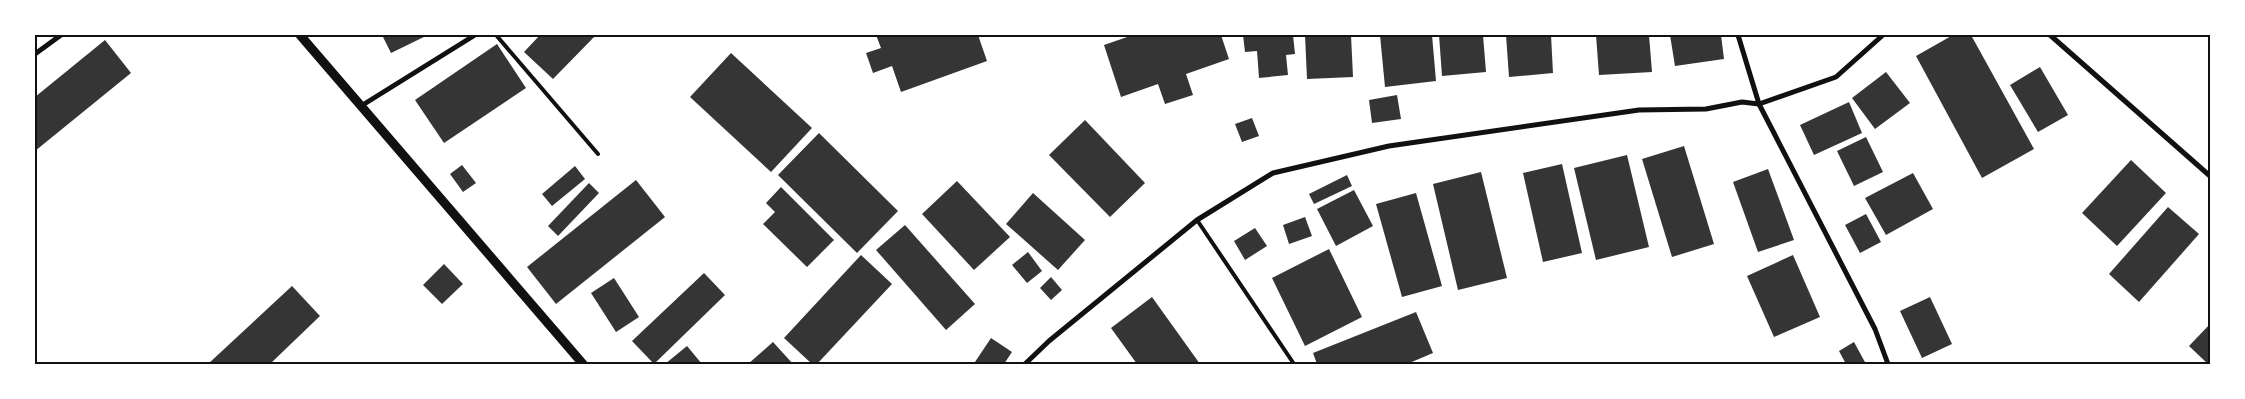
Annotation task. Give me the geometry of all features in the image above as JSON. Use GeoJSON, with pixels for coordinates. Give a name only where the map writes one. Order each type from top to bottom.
{"type":"FeatureCollection","features":[{"type":"Feature","properties":{"kind":"street"},"geometry":{"type":"LineString","coordinates":[[35,54],[61,35]]}},
{"type":"Feature","properties":{"kind":"street"},"geometry":{"type":"LineString","coordinates":[[300,35],[583,364]]}},
{"type":"Feature","properties":{"kind":"street"},"geometry":{"type":"LineString","coordinates":[[360,107],[475,35]]}},
{"type":"Feature","properties":{"kind":"street"},"geometry":{"type":"LineString","coordinates":[[1738,35],[1759,104],[1875,329],[1888,364]]}},
{"type":"Feature","properties":{"kind":"street"},"geometry":{"type":"LineString","coordinates":[[1025,364],[1049,341],[1197,220],[1273,172],[1389,146],[1639,110],[1706,109],[1742,102],[1759,104],[1836,77],[1883,35]]}},
{"type":"Feature","properties":{"kind":"street"},"geometry":{"type":"LineString","coordinates":[[2050,35],[2210,176]]}},
{"type":"Feature","properties":{"kind":"lane"},"geometry":{"type":"LineString","coordinates":[[496,35],[598,154]]}},
{"type":"Feature","properties":{"kind":"lane"},"geometry":{"type":"LineString","coordinates":[[1197,220],[1294,364]]}},
{"type":"Feature","properties":{"kind":"building"},"geometry":{"type":"Polygon","coordinates":[[[382,35],[428,35],[391,53],[382,35]]]}},
{"type":"Feature","properties":{"kind":"building"},"geometry":{"type":"Polygon","coordinates":[[[540,35],[596,35],[553,79],[524,52],[540,35]]]}},
{"type":"Feature","properties":{"kind":"building"},"geometry":{"type":"Polygon","coordinates":[[[876,35],[978,35],[987,61],[901,92],[892,66],[873,73],[866,53],[881,48],[876,35]]]}},
{"type":"Feature","properties":{"kind":"building"},"geometry":{"type":"Polygon","coordinates":[[[1133,35],[1221,35],[1229,59],[1186,74],[1193,95],[1165,104],[1158,84],[1121,97],[1104,45],[1133,35]]]}},
{"type":"Feature","properties":{"kind":"building"},"geometry":{"type":"Polygon","coordinates":[[[1243,35],[1293,35],[1295,54],[1286,55],[1288,75],[1259,78],[1257,51],[1245,52],[1243,35]]]}},
{"type":"Feature","properties":{"kind":"building"},"geometry":{"type":"Polygon","coordinates":[[[1305,35],[1351,35],[1353,77],[1307,79],[1305,35]]]}},
{"type":"Feature","properties":{"kind":"building"},"geometry":{"type":"Polygon","coordinates":[[[1380,35],[1432,35],[1436,81],[1385,87],[1380,35]]]}},
{"type":"Feature","properties":{"kind":"building"},"geometry":{"type":"Polygon","coordinates":[[[1439,35],[1483,35],[1486,72],[1442,76],[1439,35]]]}},
{"type":"Feature","properties":{"kind":"building"},"geometry":{"type":"Polygon","coordinates":[[[1506,35],[1551,35],[1553,73],[1509,77],[1506,35]]]}},
{"type":"Feature","properties":{"kind":"building"},"geometry":{"type":"Polygon","coordinates":[[[1596,35],[1649,35],[1652,72],[1599,75],[1596,35]]]}},
{"type":"Feature","properties":{"kind":"building"},"geometry":{"type":"Polygon","coordinates":[[[1670,35],[1721,35],[1724,59],[1675,66],[1670,35]]]}},
{"type":"Feature","properties":{"kind":"building"},"geometry":{"type":"Polygon","coordinates":[[[1953,35],[1971,35],[2034,149],[1982,178],[1916,56],[1953,35]]]}},
{"type":"Feature","properties":{"kind":"building"},"geometry":{"type":"Polygon","coordinates":[[[105,40],[131,73],[35,151],[35,97],[105,40]]]}},
{"type":"Feature","properties":{"kind":"building"},"geometry":{"type":"Polygon","coordinates":[[[497,44],[526,88],[444,143],[415,100],[497,44]]]}},
{"type":"Feature","properties":{"kind":"building"},"geometry":{"type":"Polygon","coordinates":[[[731,53],[812,128],[771,172],[690,97],[731,53]]]}},
{"type":"Feature","properties":{"kind":"building"},"geometry":{"type":"Polygon","coordinates":[[[2040,67],[2068,115],[2038,132],[2010,85],[2040,67]]]}},
{"type":"Feature","properties":{"kind":"building"},"geometry":{"type":"Polygon","coordinates":[[[1886,72],[1910,103],[1875,129],[1852,98],[1886,72]]]}},
{"type":"Feature","properties":{"kind":"building"},"geometry":{"type":"Polygon","coordinates":[[[1397,95],[1401,119],[1372,123],[1369,100],[1397,95]]]}},
{"type":"Feature","properties":{"kind":"building"},"geometry":{"type":"Polygon","coordinates":[[[1849,102],[1862,133],[1814,155],[1800,125],[1849,102]]]}},
{"type":"Feature","properties":{"kind":"building"},"geometry":{"type":"Polygon","coordinates":[[[1252,118],[1259,136],[1242,142],[1235,124],[1252,118]]]}},
{"type":"Feature","properties":{"kind":"building"},"geometry":{"type":"Polygon","coordinates":[[[1085,120],[1145,183],[1110,217],[1049,155],[1085,120]]]}},
{"type":"Feature","properties":{"kind":"building"},"geometry":{"type":"Polygon","coordinates":[[[819,133],[898,211],[857,253],[778,175],[819,133]]]}},
{"type":"Feature","properties":{"kind":"building"},"geometry":{"type":"Polygon","coordinates":[[[1866,137],[1883,172],[1854,186],[1837,151],[1866,137]]]}},
{"type":"Feature","properties":{"kind":"building"},"geometry":{"type":"Polygon","coordinates":[[[1684,146],[1714,244],[1672,257],[1642,159],[1684,146]]]}},
{"type":"Feature","properties":{"kind":"building"},"geometry":{"type":"Polygon","coordinates":[[[1627,155],[1649,247],[1596,260],[1574,168],[1627,155]]]}},
{"type":"Feature","properties":{"kind":"building"},"geometry":{"type":"Polygon","coordinates":[[[2131,160],[2166,193],[2117,246],[2082,213],[2131,160]]]}},
{"type":"Feature","properties":{"kind":"building"},"geometry":{"type":"Polygon","coordinates":[[[1562,164],[1582,253],[1543,262],[1523,173],[1562,164]]]}},
{"type":"Feature","properties":{"kind":"building"},"geometry":{"type":"Polygon","coordinates":[[[462,165],[476,183],[463,192],[450,174],[462,165]]]}},
{"type":"Feature","properties":{"kind":"building"},"geometry":{"type":"Polygon","coordinates":[[[575,166],[585,179],[552,206],[542,194],[575,166]]]}},
{"type":"Feature","properties":{"kind":"building"},"geometry":{"type":"Polygon","coordinates":[[[1768,169],[1794,240],[1758,252],[1733,182],[1768,169]]]}},
{"type":"Feature","properties":{"kind":"building"},"geometry":{"type":"Polygon","coordinates":[[[1481,172],[1507,278],[1458,290],[1433,184],[1481,172]]]}},
{"type":"Feature","properties":{"kind":"building"},"geometry":{"type":"Polygon","coordinates":[[[1913,173],[1933,209],[1886,235],[1865,198],[1913,173]]]}},
{"type":"Feature","properties":{"kind":"building"},"geometry":{"type":"Polygon","coordinates":[[[1347,175],[1352,186],[1314,204],[1309,194],[1347,175]]]}},
{"type":"Feature","properties":{"kind":"building"},"geometry":{"type":"Polygon","coordinates":[[[636,180],[665,217],[556,304],[527,267],[636,180]]]}},
{"type":"Feature","properties":{"kind":"building"},"geometry":{"type":"Polygon","coordinates":[[[957,181],[1010,237],[974,270],[922,214],[957,181]]]}},
{"type":"Feature","properties":{"kind":"building"},"geometry":{"type":"Polygon","coordinates":[[[589,183],[599,193],[558,236],[548,226],[589,183]]]}},
{"type":"Feature","properties":{"kind":"building"},"geometry":{"type":"Polygon","coordinates":[[[781,187],[834,240],[807,267],[763,224],[775,212],[766,203],[781,187]]]}},
{"type":"Feature","properties":{"kind":"building"},"geometry":{"type":"Polygon","coordinates":[[[1354,190],[1373,226],[1336,246],[1317,209],[1354,190]]]}},
{"type":"Feature","properties":{"kind":"building"},"geometry":{"type":"Polygon","coordinates":[[[1033,193],[1085,240],[1058,270],[1006,224],[1033,193]]]}},
{"type":"Feature","properties":{"kind":"building"},"geometry":{"type":"Polygon","coordinates":[[[1416,193],[1442,286],[1402,297],[1376,204],[1416,193]]]}},
{"type":"Feature","properties":{"kind":"building"},"geometry":{"type":"Polygon","coordinates":[[[2168,207],[2199,234],[2139,302],[2109,274],[2168,207]]]}},
{"type":"Feature","properties":{"kind":"building"},"geometry":{"type":"Polygon","coordinates":[[[1866,214],[1881,242],[1860,253],[1845,225],[1866,214]]]}},
{"type":"Feature","properties":{"kind":"building"},"geometry":{"type":"Polygon","coordinates":[[[1305,217],[1312,236],[1289,244],[1283,225],[1305,217]]]}},
{"type":"Feature","properties":{"kind":"building"},"geometry":{"type":"Polygon","coordinates":[[[905,225],[975,304],[946,330],[876,250],[905,225]]]}},
{"type":"Feature","properties":{"kind":"building"},"geometry":{"type":"Polygon","coordinates":[[[1255,228],[1267,246],[1245,260],[1234,241],[1255,228]]]}},
{"type":"Feature","properties":{"kind":"building"},"geometry":{"type":"Polygon","coordinates":[[[1329,249],[1362,317],[1305,346],[1272,278],[1329,249]]]}},
{"type":"Feature","properties":{"kind":"building"},"geometry":{"type":"Polygon","coordinates":[[[1028,252],[1042,271],[1027,283],[1012,265],[1028,252]]]}},
{"type":"Feature","properties":{"kind":"building"},"geometry":{"type":"Polygon","coordinates":[[[861,255],[892,284],[817,364],[812,364],[784,338],[861,255]]]}},
{"type":"Feature","properties":{"kind":"building"},"geometry":{"type":"Polygon","coordinates":[[[1793,255],[1820,317],[1774,337],[1747,276],[1793,255]]]}},
{"type":"Feature","properties":{"kind":"building"},"geometry":{"type":"Polygon","coordinates":[[[444,264],[463,284],[442,304],[423,285],[444,264]]]}},
{"type":"Feature","properties":{"kind":"building"},"geometry":{"type":"Polygon","coordinates":[[[704,273],[725,295],[654,364],[632,341],[704,273]]]}},
{"type":"Feature","properties":{"kind":"building"},"geometry":{"type":"Polygon","coordinates":[[[1051,277],[1062,290],[1051,300],[1040,288],[1051,277]]]}},
{"type":"Feature","properties":{"kind":"building"},"geometry":{"type":"Polygon","coordinates":[[[614,278],[639,317],[616,332],[591,293],[614,278]]]}},
{"type":"Feature","properties":{"kind":"building"},"geometry":{"type":"Polygon","coordinates":[[[292,286],[320,316],[270,364],[208,364],[292,286]]]}},
{"type":"Feature","properties":{"kind":"building"},"geometry":{"type":"Polygon","coordinates":[[[1152,297],[1200,364],[1137,364],[1111,328],[1152,297]]]}},
{"type":"Feature","properties":{"kind":"building"},"geometry":{"type":"Polygon","coordinates":[[[1930,297],[1952,344],[1922,358],[1900,311],[1930,297]]]}},
{"type":"Feature","properties":{"kind":"building"},"geometry":{"type":"Polygon","coordinates":[[[1416,312],[1433,353],[1407,364],[1317,364],[1313,353],[1416,312]]]}},
{"type":"Feature","properties":{"kind":"building"},"geometry":{"type":"Polygon","coordinates":[[[2210,324],[2210,364],[2208,364],[2189,346],[2210,324]]]}},
{"type":"Feature","properties":{"kind":"building"},"geometry":{"type":"Polygon","coordinates":[[[991,338],[1012,352],[1004,364],[978,364],[975,362],[991,338]]]}},
{"type":"Feature","properties":{"kind":"building"},"geometry":{"type":"Polygon","coordinates":[[[773,342],[793,364],[748,364],[773,342]]]}},
{"type":"Feature","properties":{"kind":"building"},"geometry":{"type":"Polygon","coordinates":[[[1854,342],[1866,364],[1846,364],[1839,351],[1854,342]]]}},
{"type":"Feature","properties":{"kind":"building"},"geometry":{"type":"Polygon","coordinates":[[[687,346],[702,364],[665,364],[687,346]]]}}]}
